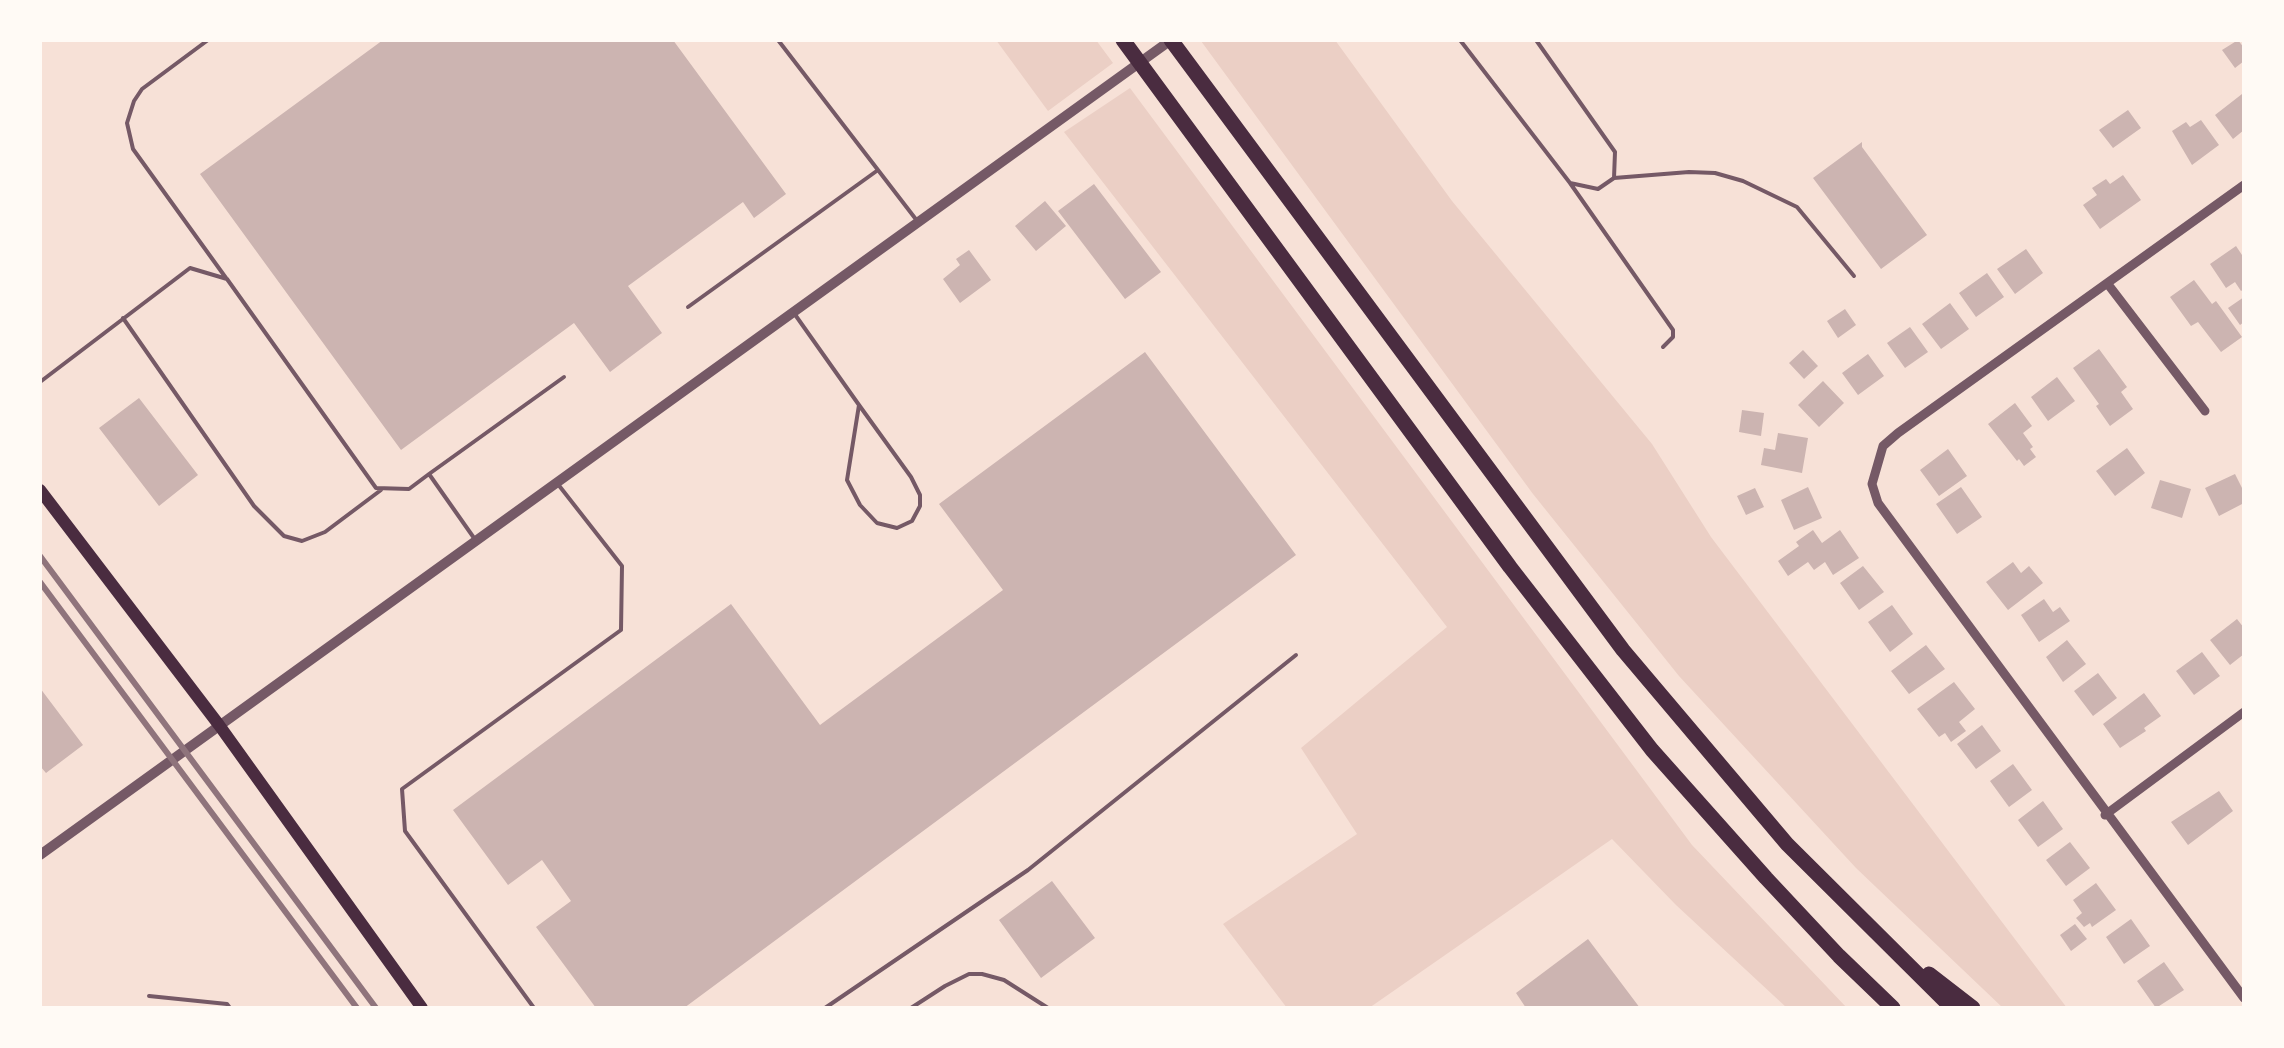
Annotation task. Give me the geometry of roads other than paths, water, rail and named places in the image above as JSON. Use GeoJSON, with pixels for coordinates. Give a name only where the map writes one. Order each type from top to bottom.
{"type":"FeatureCollection","features":[{"type":"Feature","properties":{"kind":"highway"},"geometry":{"type":"LineString","coordinates":[[1123,40],[1583,662],[1698,802],[1885,1008]]}},
{"type":"Feature","properties":{"kind":"highway"},"geometry":{"type":"LineString","coordinates":[[1171,40],[1622,650],[1787,844],[1952,1008]]}},
{"type":"Feature","properties":{"kind":"highway"},"geometry":{"type":"LineString","coordinates":[[1869,928],[1973,1008]]}},
{"type":"Feature","properties":{"kind":"highway"},"geometry":{"type":"LineString","coordinates":[[1839,956],[1894,1008]]}},
{"type":"Feature","properties":{"kind":"main road"},"geometry":{"type":"LineString","coordinates":[[40,490],[219,725],[422,1008]]}},
{"type":"Feature","properties":{"kind":"street"},"geometry":{"type":"LineString","coordinates":[[40,855],[1171,40]]}},
{"type":"Feature","properties":{"kind":"street"},"geometry":{"type":"LineString","coordinates":[[2244,185],[1883,446],[1872,484],[1878,503],[2244,998]]}},
{"type":"Feature","properties":{"kind":"street"},"geometry":{"type":"LineString","coordinates":[[2107,283],[2205,411]]}},
{"type":"Feature","properties":{"kind":"street"},"geometry":{"type":"LineString","coordinates":[[2106,815],[2244,712]]}},
{"type":"Feature","properties":{"kind":"lane"},"geometry":{"type":"LineString","coordinates":[[208,40],[142,89],[127,123],[133,149],[376,488],[409,489],[564,376]]}},
{"type":"Feature","properties":{"kind":"lane"},"geometry":{"type":"LineString","coordinates":[[778,40],[918,222]]}},
{"type":"Feature","properties":{"kind":"lane"},"geometry":{"type":"LineString","coordinates":[[1460,40],[1570,183],[1673,330],[1673,336],[1663,347]]}},
{"type":"Feature","properties":{"kind":"lane"},"geometry":{"type":"LineString","coordinates":[[1536,40],[1616,152],[1614,178]]}},
{"type":"Feature","properties":{"kind":"lane"},"geometry":{"type":"LineString","coordinates":[[688,307],[878,170]]}},
{"type":"Feature","properties":{"kind":"lane"},"geometry":{"type":"LineString","coordinates":[[1570,183],[1598,189],[1614,178],[1689,172],[1715,173],[1743,181],[1797,208],[1854,276]]}},
{"type":"Feature","properties":{"kind":"lane"},"geometry":{"type":"LineString","coordinates":[[40,382],[190,268],[226,278]]}},
{"type":"Feature","properties":{"kind":"lane"},"geometry":{"type":"LineString","coordinates":[[793,312],[860,405],[920,495],[920,506],[912,521],[898,528],[878,523],[860,505],[847,480],[860,405]]}},
{"type":"Feature","properties":{"kind":"lane"},"geometry":{"type":"LineString","coordinates":[[124,318],[254,506],[284,536],[302,541],[325,532],[383,488]]}},
{"type":"Feature","properties":{"kind":"lane"},"geometry":{"type":"LineString","coordinates":[[430,474],[476,540]]}},
{"type":"Feature","properties":{"kind":"lane"},"geometry":{"type":"LineString","coordinates":[[534,1008],[405,831],[402,790],[620,630],[622,566],[556,482]]}},
{"type":"Feature","properties":{"kind":"lane"},"geometry":{"type":"LineString","coordinates":[[824,1008],[1028,870],[1296,655]]}},
{"type":"Feature","properties":{"kind":"lane"},"geometry":{"type":"LineString","coordinates":[[910,1008],[969,974],[1004,980],[1048,1008]]}},
{"type":"Feature","properties":{"kind":"lane"},"geometry":{"type":"LineString","coordinates":[[149,996],[228,1004],[230,1008]]}},
{"type":"Feature","properties":{"kind":"railway"},"geometry":{"type":"LineString","coordinates":[[40,556],[376,1008]]}},
{"type":"Feature","properties":{"kind":"railway"},"geometry":{"type":"LineString","coordinates":[[40,582],[357,1008]]}}]}
